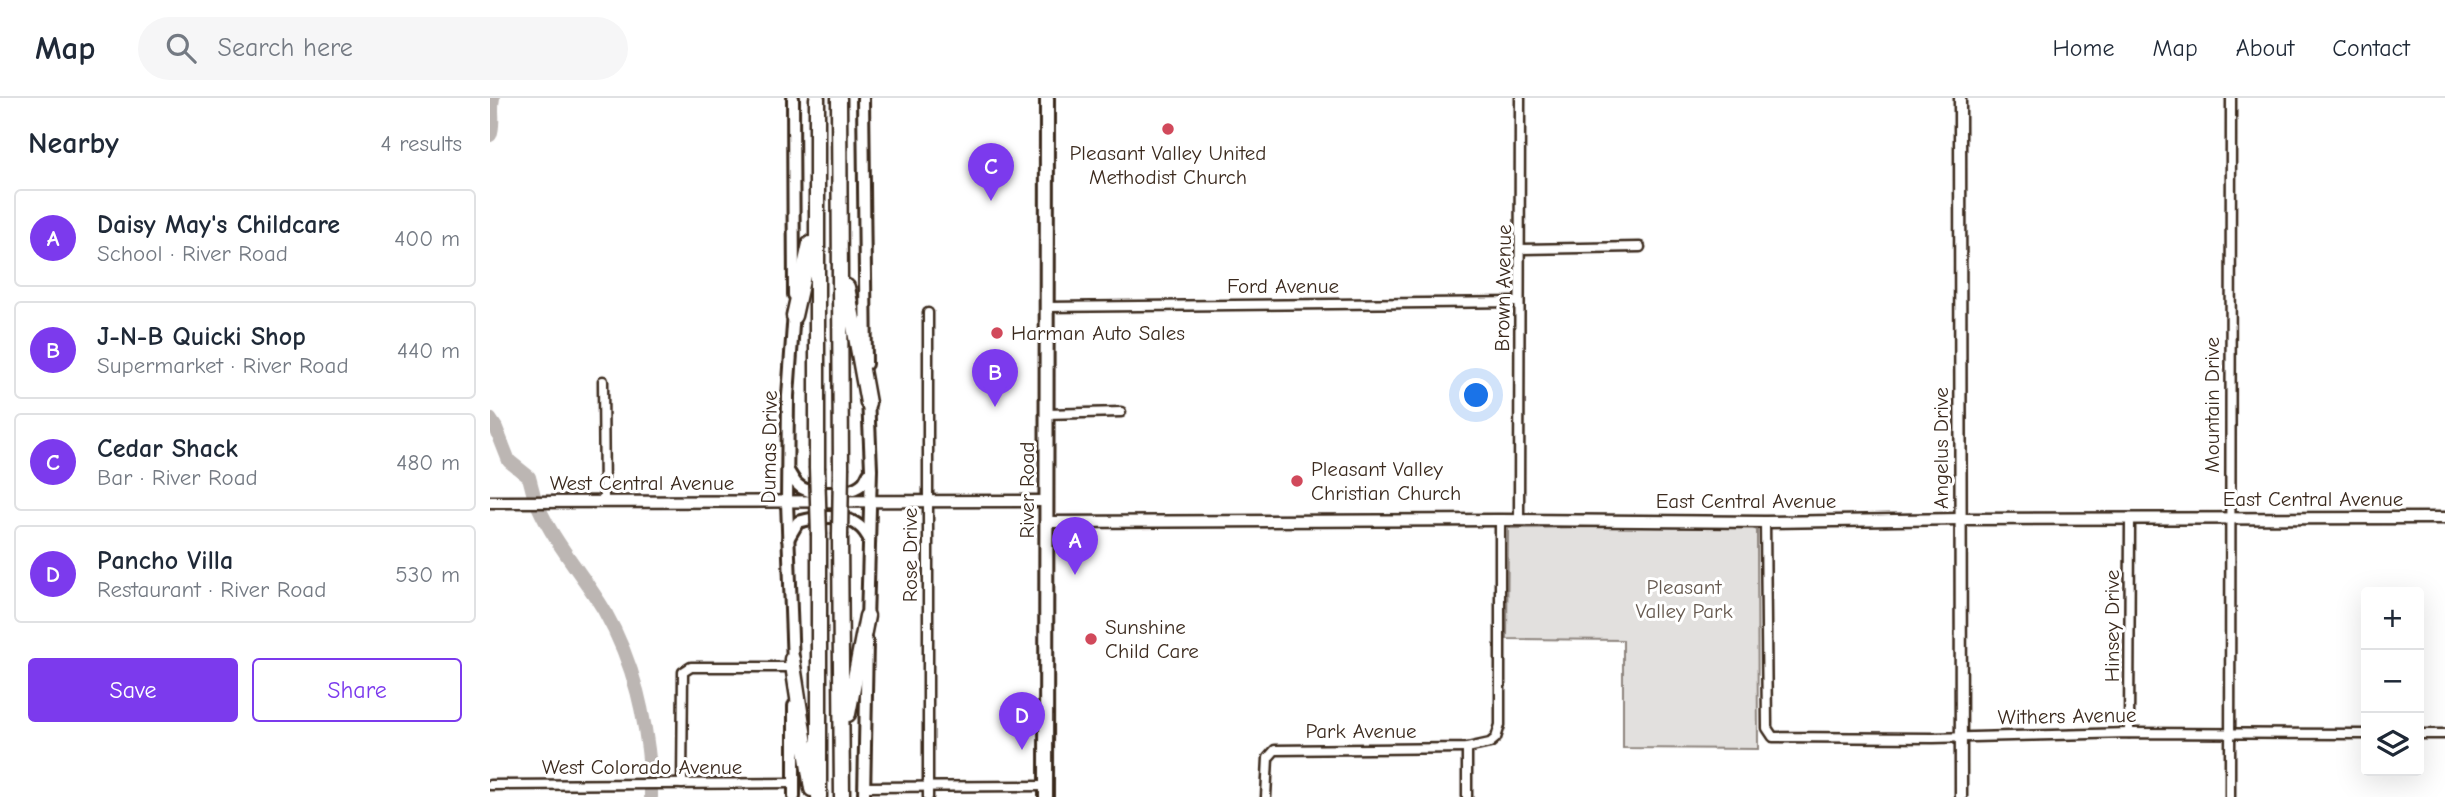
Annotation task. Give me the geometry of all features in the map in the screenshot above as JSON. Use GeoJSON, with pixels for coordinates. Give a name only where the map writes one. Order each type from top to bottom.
{"type":"FeatureCollection","features":[{"type":"Feature","properties":{"kind":"highway"},"geometry":{"type":"LineString","coordinates":[[817,98],[819,797]]}},
{"type":"Feature","properties":{"kind":"highway"},"geometry":{"type":"LineString","coordinates":[[839,98],[842,795]]}},
{"type":"Feature","properties":{"kind":"highway"},"geometry":{"type":"LineString","coordinates":[[794,316],[810,250],[818,162]]}},
{"type":"Feature","properties":{"kind":"highway"},"geometry":{"type":"LineString","coordinates":[[839,232],[849,307],[868,403]]}},
{"type":"Feature","properties":{"kind":"highway"},"geometry":{"type":"LineString","coordinates":[[842,795],[849,707],[867,616]]}},
{"type":"Feature","properties":{"kind":"highway"},"geometry":{"type":"LineString","coordinates":[[792,663],[814,797]]}},
{"type":"Feature","properties":{"kind":"main road","name":"Dumas Drive"},"geometry":{"type":"LineString","coordinates":[[793,98],[794,316],[788,396],[787,502],[794,797]]}},
{"type":"Feature","properties":{"kind":"main road"},"geometry":{"type":"LineString","coordinates":[[863,98],[864,306],[871,469],[864,792]]}},
{"type":"Feature","properties":{"kind":"main road","name":"River Road"},"geometry":{"type":"LineString","coordinates":[[1046,791],[1048,98]]}},
{"type":"Feature","properties":{"kind":"main road"},"geometry":{"type":"LineString","coordinates":[[788,471],[798,486],[810,493],[830,493],[852,489],[863,483],[871,469]]}},
{"type":"Feature","properties":{"kind":"main road"},"geometry":{"type":"LineString","coordinates":[[788,539],[798,522],[834,518],[850,519],[862,526],[869,540]]}},
{"type":"Feature","properties":{"kind":"street","name":"Brown Avenue"},"geometry":{"type":"LineString","coordinates":[[1519,520],[1520,98]]}},
{"type":"Feature","properties":{"kind":"street","name":"Angelus Drive"},"geometry":{"type":"LineString","coordinates":[[1960,98],[1961,797]]}},
{"type":"Feature","properties":{"kind":"street","name":"Mountain Drive"},"geometry":{"type":"LineString","coordinates":[[2230,797],[2231,98]]}},
{"type":"Feature","properties":{"kind":"street"},"geometry":{"type":"LineString","coordinates":[[1521,248],[1640,247]]}},
{"type":"Feature","properties":{"kind":"street","name":"Ford Avenue"},"geometry":{"type":"LineString","coordinates":[[1046,307],[1519,302]]}},
{"type":"Feature","properties":{"kind":"street","name":"Rose Drive"},"geometry":{"type":"LineString","coordinates":[[928,313],[928,797]]}},
{"type":"Feature","properties":{"kind":"street"},"geometry":{"type":"LineString","coordinates":[[603,381],[604,502]]}},
{"type":"Feature","properties":{"kind":"street"},"geometry":{"type":"LineString","coordinates":[[1046,414],[1121,412]]}},
{"type":"Feature","properties":{"kind":"street","name":"West Central Avenue"},"geometry":{"type":"LineString","coordinates":[[490,502],[1046,501]]}},
{"type":"Feature","properties":{"kind":"street","name":"East Central Avenue"},"geometry":{"type":"LineString","coordinates":[[1046,522],[2445,518]]}},
{"type":"Feature","properties":{"kind":"street","name":"Hinsey Drive"},"geometry":{"type":"LineString","coordinates":[[2129,733],[2130,519]]}},
{"type":"Feature","properties":{"kind":"street","name":"Park Avenue"},"geometry":{"type":"LineString","coordinates":[[1266,797],[1268,758],[1275,750],[1467,748],[1490,743],[1496,738],[1500,724],[1500,520]]}},
{"type":"Feature","properties":{"kind":"street","name":"Withers Avenue"},"geometry":{"type":"LineString","coordinates":[[1765,522],[1767,728],[1770,735],[1777,738],[2129,733],[2361,734]]}},
{"type":"Feature","properties":{"kind":"street"},"geometry":{"type":"LineString","coordinates":[[682,784],[683,672],[691,667],[792,663]]}},
{"type":"Feature","properties":{"kind":"street"},"geometry":{"type":"LineString","coordinates":[[2424,734],[2445,734]]}},
{"type":"Feature","properties":{"kind":"street"},"geometry":{"type":"LineString","coordinates":[[1467,748],[1467,797]]}},
{"type":"Feature","properties":{"kind":"street","name":"West Colorado Avenue"},"geometry":{"type":"LineString","coordinates":[[490,785],[794,783]]}},
{"type":"Feature","properties":{"kind":"street"},"geometry":{"type":"LineString","coordinates":[[551,785],[551,797]]}},
{"type":"Feature","properties":{"kind":"street"},"geometry":{"type":"LineString","coordinates":[[864,792],[928,786],[1046,791]]}},
{"type":"Feature","properties":{"kind":"green space","name":"Pleasant Valley Park"},"geometry":{"type":"Polygon","coordinates":[[[1747,525],[1757,530],[1758,749],[1623,748],[1623,640],[1507,639],[1508,528],[1747,525]]]}},
{"type":"Feature","properties":{"kind":"waterway"},"geometry":{"type":"LineString","coordinates":[[490,135],[493,98]]}},
{"type":"Feature","properties":{"kind":"waterway"},"geometry":{"type":"LineString","coordinates":[[490,419],[509,461],[529,477],[534,496]]}},
{"type":"Feature","properties":{"kind":"waterway"},"geometry":{"type":"LineString","coordinates":[[538,506],[604,610],[624,651],[642,713],[651,779]]}},
{"type":"Feature","properties":{"kind":"waterway"},"geometry":{"type":"LineString","coordinates":[[651,790],[651,797]]}},
{"type":"Feature","properties":{"kind":"place","name":"Pleasant Valley United Methodist Church"},"geometry":{"type":"Point","coordinates":[1168,129]}},
{"type":"Feature","properties":{"kind":"place","name":"Cedar Shack"},"geometry":{"type":"Point","coordinates":[991,201]}},
{"type":"Feature","properties":{"kind":"place","name":"Harman Auto Sales"},"geometry":{"type":"Point","coordinates":[997,333]}},
{"type":"Feature","properties":{"kind":"place","name":"J-N-B Quicki Shop"},"geometry":{"type":"Point","coordinates":[995,407]}},
{"type":"Feature","properties":{"kind":"place","name":"Pleasant Valley Christian Church"},"geometry":{"type":"Point","coordinates":[1297,481]}},
{"type":"Feature","properties":{"kind":"place","name":"Daisy May's Childcare"},"geometry":{"type":"Point","coordinates":[1075,575]}},
{"type":"Feature","properties":{"kind":"place","name":"Sunshine Child Care"},"geometry":{"type":"Point","coordinates":[1091,639]}},
{"type":"Feature","properties":{"kind":"place","name":"Pancho Villa"},"geometry":{"type":"Point","coordinates":[1022,750]}}]}
